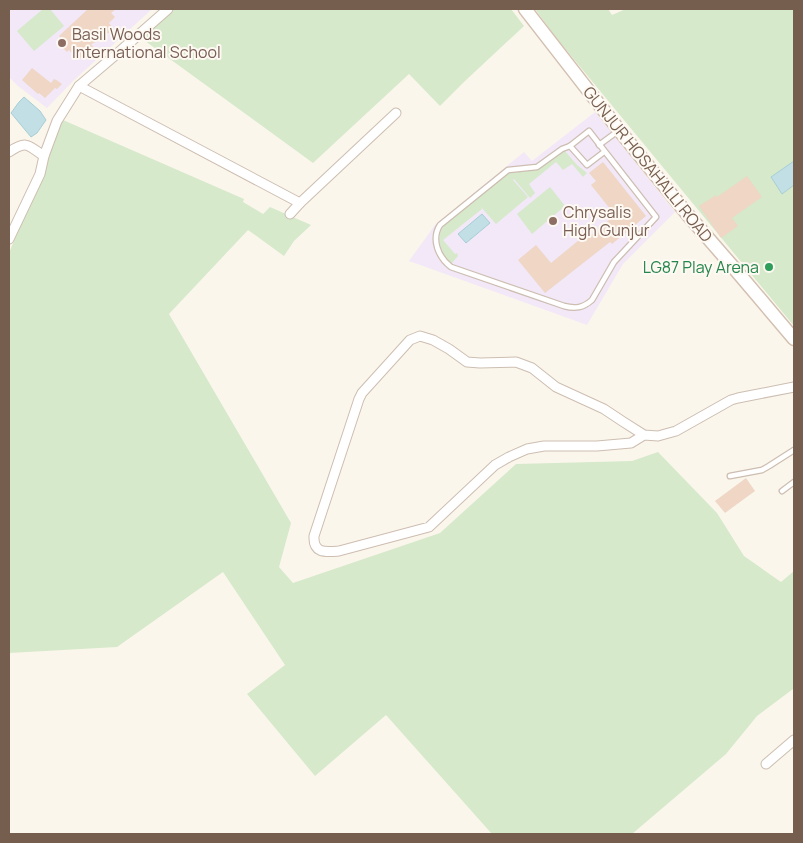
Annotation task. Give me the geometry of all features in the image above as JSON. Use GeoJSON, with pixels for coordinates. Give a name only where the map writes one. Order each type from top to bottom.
{"type":"FeatureCollection","features":[{"type":"Feature","properties":{"kind":"street"},"geometry":{"type":"LineString","coordinates":[[9,239],[40,174],[44,156],[57,121],[78,86],[168,9]]}},
{"type":"Feature","properties":{"kind":"street","name":"GUNJUR HOSAHALLI ROAD"},"geometry":{"type":"LineString","coordinates":[[525,9],[688,215],[794,339]]}},
{"type":"Feature","properties":{"kind":"street"},"geometry":{"type":"LineString","coordinates":[[78,86],[300,203]]}},
{"type":"Feature","properties":{"kind":"street"},"geometry":{"type":"LineString","coordinates":[[290,214],[396,113]]}},
{"type":"Feature","properties":{"kind":"street"},"geometry":{"type":"LineString","coordinates":[[9,152],[22,144],[27,144],[44,156]]}},
{"type":"Feature","properties":{"kind":"street"},"geometry":{"type":"LineString","coordinates":[[644,435],[631,443],[597,446],[544,446],[527,449],[510,456],[496,465],[429,527],[339,551],[326,552],[317,548],[314,543],[314,536],[358,399],[410,340],[420,336],[433,340],[467,362],[516,362],[532,368],[556,387],[604,409],[644,435],[658,436],[676,431],[731,400],[794,388]]}},
{"type":"Feature","properties":{"kind":"street"},"geometry":{"type":"LineString","coordinates":[[766,764],[794,740]]}},
{"type":"Feature","properties":{"kind":"lane"},"geometry":{"type":"LineString","coordinates":[[599,145],[619,130]]}},
{"type":"Feature","properties":{"kind":"lane"},"geometry":{"type":"LineString","coordinates":[[588,131],[599,145],[656,217],[614,262],[592,300],[587,305],[576,308],[558,305],[451,267],[440,256],[436,240],[440,225],[508,170],[537,167],[562,149],[570,146],[588,131]]}},
{"type":"Feature","properties":{"kind":"lane"},"geometry":{"type":"LineString","coordinates":[[570,146],[586,165],[604,152]]}},
{"type":"Feature","properties":{"kind":"lane"},"geometry":{"type":"LineString","coordinates":[[730,476],[762,470],[794,450]]}},
{"type":"Feature","properties":{"kind":"lane"},"geometry":{"type":"LineString","coordinates":[[782,491],[794,482]]}},
{"type":"Feature","properties":{"kind":"shaded area","name":"Basil Woods International School"},"geometry":{"type":"Polygon","coordinates":[[[9,9],[152,9],[73,81],[47,108],[9,77],[9,9]]]}},
{"type":"Feature","properties":{"kind":"shaded area","name":"Chrysalis High Gunjur"},"geometry":{"type":"Polygon","coordinates":[[[595,112],[675,212],[623,264],[587,325],[409,261],[435,225],[524,152],[532,161],[595,112]]]}},
{"type":"Feature","properties":{"kind":"green space"},"geometry":{"type":"Polygon","coordinates":[[[43,9],[50,9],[64,26],[34,51],[17,31],[43,9]]]}},
{"type":"Feature","properties":{"kind":"green space"},"geometry":{"type":"Polygon","coordinates":[[[173,9],[511,9],[524,26],[440,106],[409,74],[313,163],[141,38],[173,9]]]}},
{"type":"Feature","properties":{"kind":"green space"},"geometry":{"type":"Polygon","coordinates":[[[535,9],[608,9],[612,15],[626,9],[794,9],[794,326],[558,40],[535,9]]]}},
{"type":"Feature","properties":{"kind":"green space"},"geometry":{"type":"Polygon","coordinates":[[[63,120],[244,199],[243,202],[263,214],[270,207],[311,225],[294,241],[284,256],[248,230],[169,314],[291,523],[279,567],[293,583],[440,533],[516,464],[632,461],[658,452],[717,513],[744,556],[781,582],[794,571],[794,690],[757,716],[726,754],[632,834],[492,834],[386,715],[315,776],[247,694],[285,665],[223,572],[117,647],[9,653],[9,253],[63,120]]]}},
{"type":"Feature","properties":{"kind":"green space"},"geometry":{"type":"Polygon","coordinates":[[[565,151],[587,173],[583,177],[572,164],[563,170],[556,162],[529,184],[535,193],[530,198],[514,179],[528,197],[496,224],[481,207],[482,209],[443,240],[458,256],[451,264],[445,256],[439,241],[444,226],[508,173],[538,170],[565,151]]]}},
{"type":"Feature","properties":{"kind":"green space"},"geometry":{"type":"Polygon","coordinates":[[[550,187],[565,206],[532,234],[517,214],[550,187]]]}},
{"type":"Feature","properties":{"kind":"water"},"geometry":{"type":"Polygon","coordinates":[[[24,97],[40,111],[46,120],[37,133],[31,137],[11,113],[24,97]]]}},
{"type":"Feature","properties":{"kind":"water"},"geometry":{"type":"Polygon","coordinates":[[[794,161],[794,185],[782,194],[771,177],[794,161]]]}},
{"type":"Feature","properties":{"kind":"water"},"geometry":{"type":"Polygon","coordinates":[[[482,214],[490,223],[466,243],[458,234],[482,214]]]}},
{"type":"Feature","properties":{"kind":"building"},"geometry":{"type":"Polygon","coordinates":[[[88,9],[116,9],[111,13],[115,17],[109,23],[113,31],[106,34],[106,38],[91,44],[93,47],[78,60],[69,50],[67,52],[62,47],[66,43],[59,36],[88,9]]]}},
{"type":"Feature","properties":{"kind":"building"},"geometry":{"type":"Polygon","coordinates":[[[32,68],[51,83],[54,79],[62,84],[45,98],[22,80],[32,68]]]}},
{"type":"Feature","properties":{"kind":"building"},"geometry":{"type":"Polygon","coordinates":[[[603,162],[646,216],[612,244],[610,242],[545,293],[518,260],[536,245],[551,263],[584,236],[586,239],[615,215],[591,185],[596,181],[589,173],[603,162]]]}},
{"type":"Feature","properties":{"kind":"building"},"geometry":{"type":"Polygon","coordinates":[[[747,176],[762,197],[732,218],[738,226],[721,238],[699,206],[716,195],[717,197],[747,176]]]}},
{"type":"Feature","properties":{"kind":"building"},"geometry":{"type":"Polygon","coordinates":[[[746,478],[755,491],[725,513],[715,501],[746,478]]]}},
{"type":"Feature","properties":{"kind":"place","name":"Basil Woods International School"},"geometry":{"type":"Point","coordinates":[62,43]}},
{"type":"Feature","properties":{"kind":"place","name":"Chrysalis High Gunjur"},"geometry":{"type":"Point","coordinates":[553,221]}},
{"type":"Feature","properties":{"kind":"place","name":"LG87 Play Arena"},"geometry":{"type":"Point","coordinates":[769,267]}}]}
